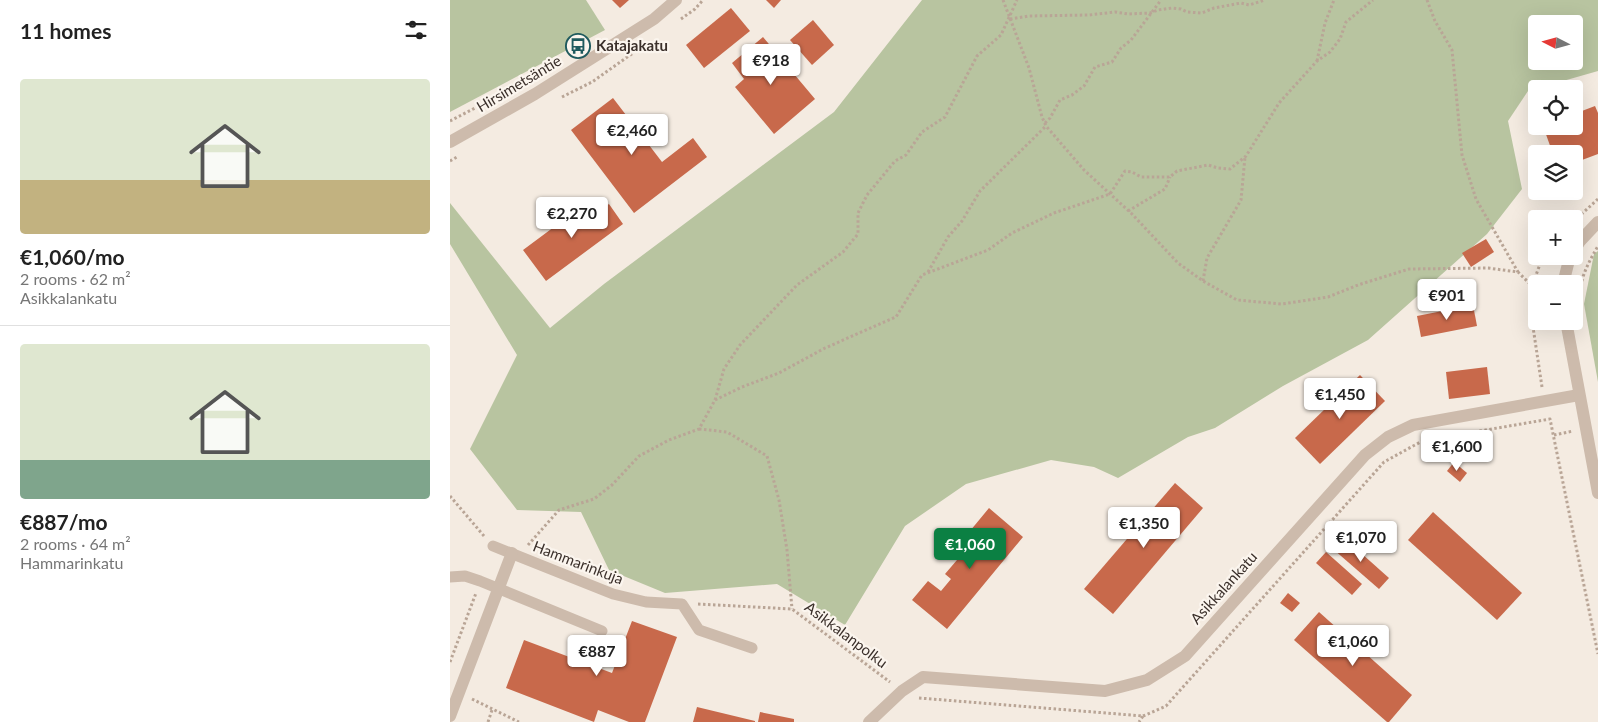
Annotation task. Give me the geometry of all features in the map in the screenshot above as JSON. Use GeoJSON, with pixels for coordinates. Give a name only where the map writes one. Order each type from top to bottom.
{"type":"FeatureCollection","features":[{"type":"Feature","properties":{"kind":"street","name":"Hirsimetsäntie"},"geometry":{"type":"LineString","coordinates":[[450,142],[535,94],[591,59],[654,19],[676,0]]}},
{"type":"Feature","properties":{"kind":"street"},"geometry":{"type":"LineString","coordinates":[[1583,238],[1598,222]]}},
{"type":"Feature","properties":{"kind":"street"},"geometry":{"type":"LineString","coordinates":[[1568,330],[1598,493]]}},
{"type":"Feature","properties":{"kind":"street","name":"Asikkalankatu"},"geometry":{"type":"LineString","coordinates":[[869,722],[902,691],[923,677],[1105,691],[1147,680],[1185,656],[1365,455],[1388,437],[1413,426],[1579,395]]}},
{"type":"Feature","properties":{"kind":"street"},"geometry":{"type":"LineString","coordinates":[[450,716],[498,589],[515,554]]}},
{"type":"Feature","properties":{"kind":"lane","name":"Hammarinkuja"},"geometry":{"type":"LineString","coordinates":[[493,546],[613,594],[646,602],[682,604]]}},
{"type":"Feature","properties":{"kind":"lane"},"geometry":{"type":"LineString","coordinates":[[450,577],[465,576],[480,581],[602,631]]}},
{"type":"Feature","properties":{"kind":"lane"},"geometry":{"type":"LineString","coordinates":[[682,604],[699,630],[752,648]]}},
{"type":"Feature","properties":{"kind":"path"},"geometry":{"type":"LineString","coordinates":[[1003,0],[1029,68],[1045,125],[1084,170],[1128,211],[1178,263],[1203,281],[1237,300],[1282,304],[1328,297],[1358,284],[1409,269],[1488,268],[1518,272]]}},
{"type":"Feature","properties":{"kind":"path"},"geometry":{"type":"LineString","coordinates":[[699,429],[715,400],[724,369],[740,345],[797,285],[843,252],[858,234],[858,213],[867,195],[895,161],[906,155],[922,132],[945,117],[977,56],[1002,35],[1017,0]]}},
{"type":"Feature","properties":{"kind":"path"},"geometry":{"type":"LineString","coordinates":[[928,272],[948,237],[962,221],[980,191],[1045,125],[1060,100],[1072,95],[1084,86],[1095,67],[1112,62],[1121,48],[1131,40],[1161,0]]}},
{"type":"Feature","properties":{"kind":"path"},"geometry":{"type":"LineString","coordinates":[[1010,20],[1029,16],[1089,15],[1115,12],[1128,14],[1150,13],[1172,8],[1202,13],[1214,8],[1240,3],[1249,5],[1265,0]]}},
{"type":"Feature","properties":{"kind":"path"},"geometry":{"type":"LineString","coordinates":[[1317,61],[1325,23],[1334,0]]}},
{"type":"Feature","properties":{"kind":"path"},"geometry":{"type":"LineString","coordinates":[[1128,211],[1165,189],[1170,177],[1177,171],[1208,165],[1230,169],[1246,156],[1279,103],[1317,61],[1330,52],[1340,39],[1346,22],[1373,0]]}},
{"type":"Feature","properties":{"kind":"path"},"geometry":{"type":"LineString","coordinates":[[1426,0],[1435,21],[1452,50],[1462,155],[1476,199],[1518,272],[1528,282]]}},
{"type":"Feature","properties":{"kind":"path"},"geometry":{"type":"LineString","coordinates":[[1203,281],[1207,258],[1241,200],[1246,156]]}},
{"type":"Feature","properties":{"kind":"path"},"geometry":{"type":"LineString","coordinates":[[715,400],[779,373],[825,348],[896,317],[922,275],[988,250],[1012,233],[1054,213],[1110,194],[1124,172],[1132,172],[1141,177],[1170,177]]}},
{"type":"Feature","properties":{"kind":"path"},"geometry":{"type":"LineString","coordinates":[[1583,212],[1598,199]]}},
{"type":"Feature","properties":{"kind":"path"},"geometry":{"type":"LineString","coordinates":[[1583,276],[1598,246]]}},
{"type":"Feature","properties":{"kind":"path"},"geometry":{"type":"LineString","coordinates":[[1533,330],[1540,381]]}},
{"type":"Feature","properties":{"kind":"path"},"geometry":{"type":"LineString","coordinates":[[1440,438],[1550,419],[1598,654]]}},
{"type":"Feature","properties":{"kind":"path"},"geometry":{"type":"LineString","coordinates":[[515,554],[559,510],[594,499],[612,485],[639,456],[669,440],[699,429],[727,432],[767,456],[779,500],[787,550],[792,609]]}},
{"type":"Feature","properties":{"kind":"path"},"geometry":{"type":"LineString","coordinates":[[1139,722],[1143,716],[1166,706],[1384,462],[1422,441],[1431,439]]}},
{"type":"Feature","properties":{"kind":"path"},"geometry":{"type":"LineString","coordinates":[[450,496],[493,546]]}},
{"type":"Feature","properties":{"kind":"path"},"geometry":{"type":"LineString","coordinates":[[450,662],[480,581]]}},
{"type":"Feature","properties":{"kind":"path","name":"Asikkalanpolku"},"geometry":{"type":"LineString","coordinates":[[682,604],[792,609],[910,697],[1143,716]]}},
{"type":"Feature","properties":{"kind":"path"},"geometry":{"type":"LineString","coordinates":[[459,692],[518,722]]}},
{"type":"Feature","properties":{"kind":"path"},"geometry":{"type":"LineString","coordinates":[[488,722],[492,710]]}},
{"type":"Feature","properties":{"kind":"green space"},"geometry":{"type":"Polygon","coordinates":[[[450,0],[586,0],[605,30],[450,112],[450,0]]]}},
{"type":"Feature","properties":{"kind":"green space"},"geometry":{"type":"Polygon","coordinates":[[[922,0],[1598,0],[1598,71],[1566,80],[1528,80],[1528,91],[1508,121],[1522,189],[1487,234],[1368,340],[1283,386],[1215,428],[1188,437],[1118,478],[1094,467],[1051,460],[966,484],[905,526],[845,625],[777,584],[665,593],[609,570],[581,512],[517,510],[470,449],[517,355],[450,244],[450,203],[550,328],[604,284],[834,112],[922,0]]]}},
{"type":"Feature","properties":{"kind":"green space"},"geometry":{"type":"Polygon","coordinates":[[[1598,251],[1598,382],[1584,304],[1594,254],[1598,251]]]}},
{"type":"Feature","properties":{"kind":"building"},"geometry":{"type":"Polygon","coordinates":[[[612,0],[629,0],[620,8],[612,0]]]}},
{"type":"Feature","properties":{"kind":"building"},"geometry":{"type":"Polygon","coordinates":[[[766,0],[781,0],[774,8],[766,0]]]}},
{"type":"Feature","properties":{"kind":"building"},"geometry":{"type":"Polygon","coordinates":[[[731,8],[750,31],[704,68],[686,45],[731,8]]]}},
{"type":"Feature","properties":{"kind":"building"},"geometry":{"type":"Polygon","coordinates":[[[813,20],[834,45],[812,65],[790,40],[813,20]]]}},
{"type":"Feature","properties":{"kind":"building"},"geometry":{"type":"Polygon","coordinates":[[[763,37],[815,99],[774,134],[735,87],[744,79],[732,63],[763,37]]]}},
{"type":"Feature","properties":{"kind":"building"},"geometry":{"type":"Polygon","coordinates":[[[613,98],[662,162],[693,138],[707,157],[634,213],[571,130],[613,98]]]}},
{"type":"Feature","properties":{"kind":"building"},"geometry":{"type":"Polygon","coordinates":[[[1595,106],[1598,113],[1598,154],[1583,160],[1583,145],[1550,145],[1546,135],[1583,135],[1583,111],[1595,106]]]}},
{"type":"Feature","properties":{"kind":"building"},"geometry":{"type":"Polygon","coordinates":[[[589,201],[597,212],[609,204],[623,224],[546,281],[523,250],[589,201]]]}},
{"type":"Feature","properties":{"kind":"building"},"geometry":{"type":"Polygon","coordinates":[[[1486,239],[1494,252],[1471,267],[1462,253],[1486,239]]]}},
{"type":"Feature","properties":{"kind":"building"},"geometry":{"type":"Polygon","coordinates":[[[1473,305],[1477,326],[1421,337],[1417,316],[1473,305]]]}},
{"type":"Feature","properties":{"kind":"building"},"geometry":{"type":"Polygon","coordinates":[[[1487,367],[1490,394],[1449,399],[1446,372],[1487,367]]]}},
{"type":"Feature","properties":{"kind":"building"},"geometry":{"type":"Polygon","coordinates":[[[1360,375],[1385,401],[1320,464],[1295,438],[1360,375]]]}},
{"type":"Feature","properties":{"kind":"building"},"geometry":{"type":"Polygon","coordinates":[[[1454,462],[1467,473],[1460,482],[1447,471],[1454,462]]]}},
{"type":"Feature","properties":{"kind":"building"},"geometry":{"type":"Polygon","coordinates":[[[1175,483],[1203,508],[1113,614],[1084,589],[1175,483]]]}},
{"type":"Feature","properties":{"kind":"building"},"geometry":{"type":"Polygon","coordinates":[[[989,508],[1023,537],[947,629],[912,600],[928,581],[941,591],[951,579],[945,574],[969,546],[975,551],[982,541],[970,531],[989,508]]]}},
{"type":"Feature","properties":{"kind":"building"},"geometry":{"type":"Polygon","coordinates":[[[1433,512],[1522,593],[1497,620],[1408,540],[1433,512]]]}},
{"type":"Feature","properties":{"kind":"building"},"geometry":{"type":"Polygon","coordinates":[[[1343,537],[1389,578],[1379,589],[1333,549],[1343,537]]]}},
{"type":"Feature","properties":{"kind":"building"},"geometry":{"type":"Polygon","coordinates":[[[1326,552],[1362,584],[1352,595],[1316,563],[1326,552]]]}},
{"type":"Feature","properties":{"kind":"building"},"geometry":{"type":"Polygon","coordinates":[[[1288,593],[1300,603],[1292,612],[1280,603],[1288,593]]]}},
{"type":"Feature","properties":{"kind":"building"},"geometry":{"type":"Polygon","coordinates":[[[1319,612],[1412,695],[1389,722],[1294,640],[1319,612]]]}},
{"type":"Feature","properties":{"kind":"building"},"geometry":{"type":"Polygon","coordinates":[[[632,621],[677,637],[645,722],[629,722],[598,710],[594,722],[506,688],[524,640],[612,673],[632,621]]]}},
{"type":"Feature","properties":{"kind":"building"},"geometry":{"type":"Polygon","coordinates":[[[697,707],[755,721],[755,722],[693,722],[697,707]]]}},
{"type":"Feature","properties":{"kind":"building"},"geometry":{"type":"Polygon","coordinates":[[[760,712],[794,719],[794,722],[758,722],[760,712]]]}},
{"type":"Feature","properties":{"kind":"place","name":"Katajakatu"},"geometry":{"type":"Point","coordinates":[578,46]}}]}
